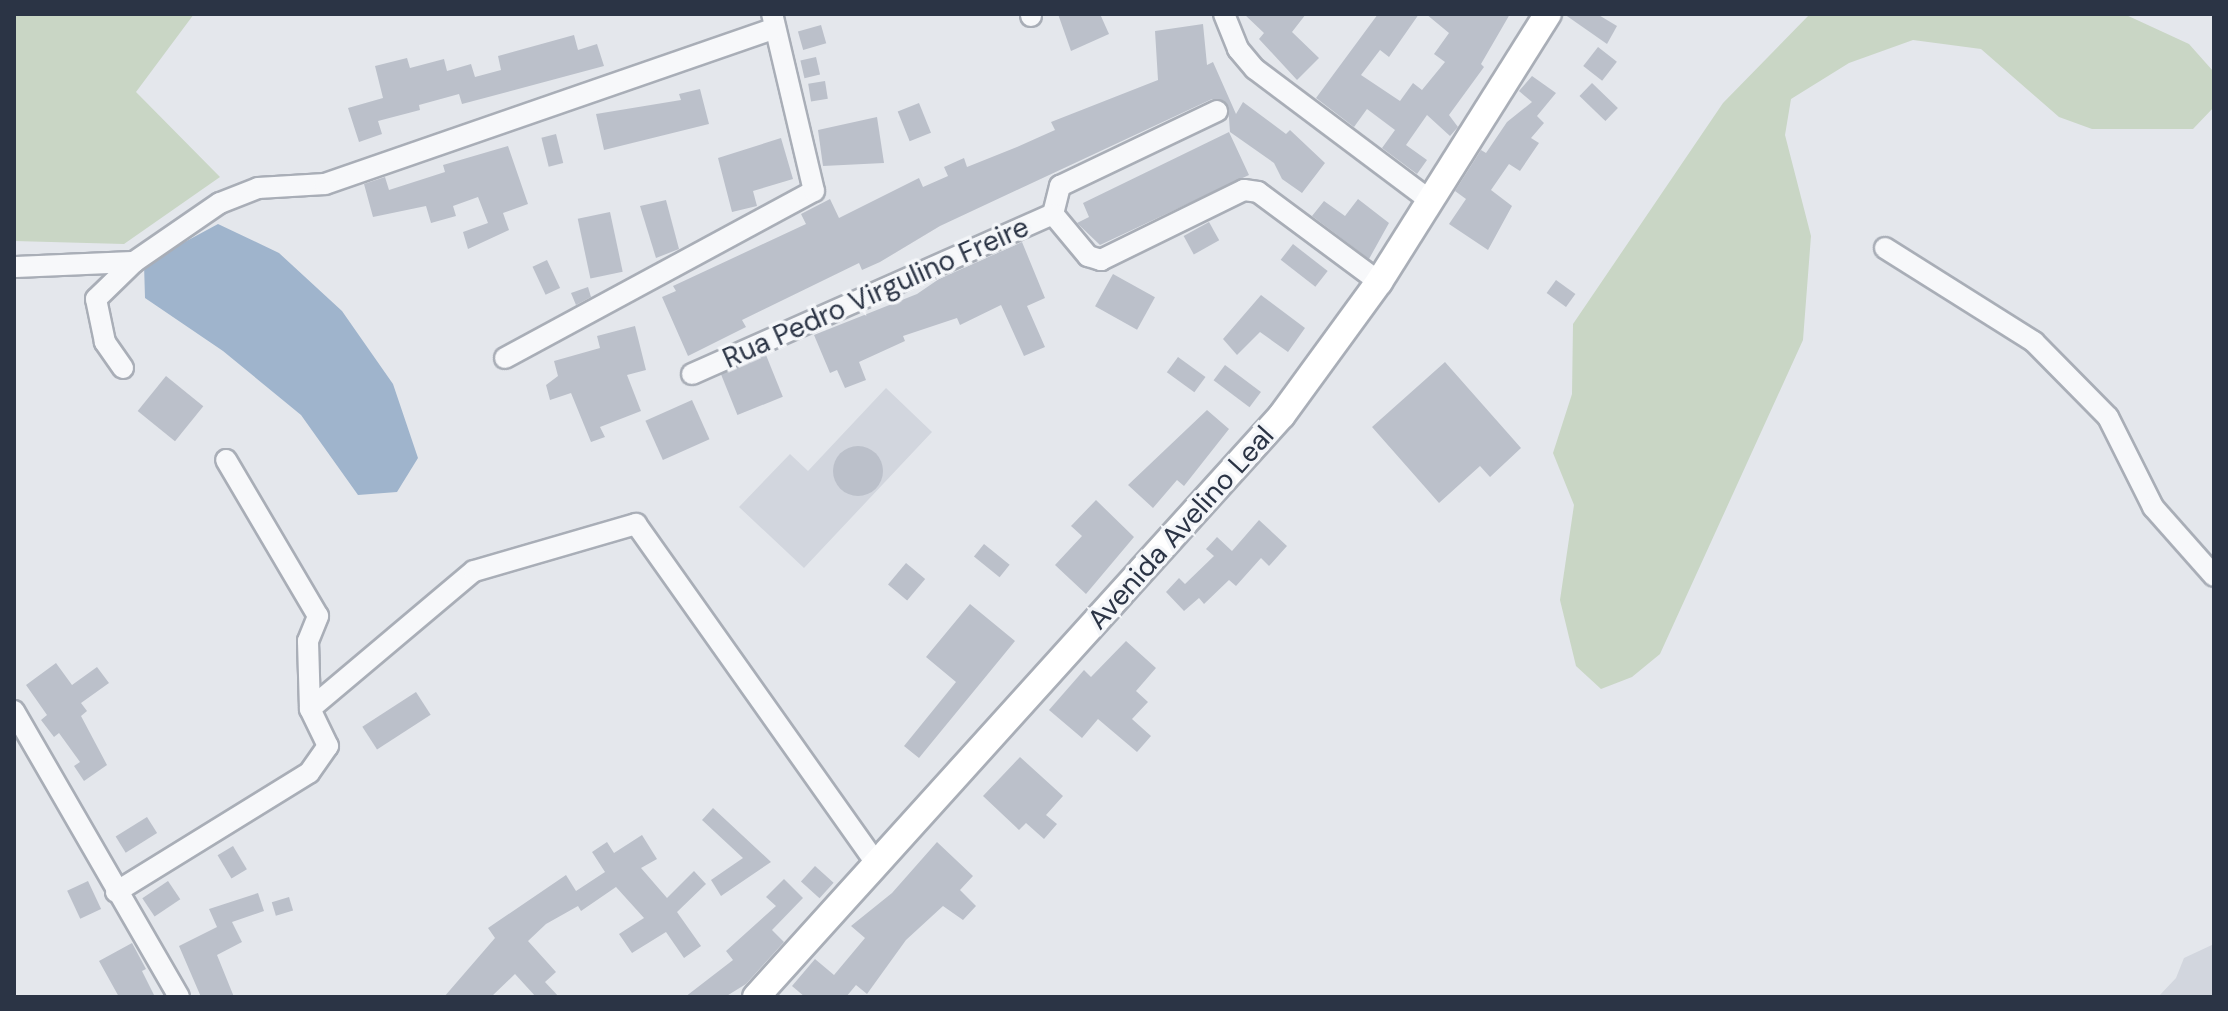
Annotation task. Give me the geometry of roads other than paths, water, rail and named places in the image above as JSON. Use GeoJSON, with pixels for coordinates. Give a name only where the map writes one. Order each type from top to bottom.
{"type":"FeatureCollection","features":[{"type":"Feature","properties":{"kind":"main road","name":"Avenida Avelino Leal"},"geometry":{"type":"LineString","coordinates":[[756,997],[1282,415],[1379,282],[1428,199],[1548,14]]}},
{"type":"Feature","properties":{"kind":"street"},"geometry":{"type":"LineString","coordinates":[[1224,14],[1238,49],[1255,69],[1428,199]]}},
{"type":"Feature","properties":{"kind":"street"},"geometry":{"type":"LineString","coordinates":[[123,368],[105,342],[96,299],[134,262],[220,203],[258,188],[325,184],[773,21],[807,150],[814,191],[505,358]]}},
{"type":"Feature","properties":{"kind":"street"},"geometry":{"type":"LineString","coordinates":[[1053,214],[1060,186],[1217,111]]}},
{"type":"Feature","properties":{"kind":"street","name":"Rua Pedro Virgulino Freire"},"geometry":{"type":"LineString","coordinates":[[692,374],[1053,214],[1088,256],[1101,260],[1244,190],[1258,192],[1379,282]]}},
{"type":"Feature","properties":{"kind":"street"},"geometry":{"type":"LineString","coordinates":[[1885,248],[2034,342],[2108,417],[2153,507],[2214,576]]}},
{"type":"Feature","properties":{"kind":"street"},"geometry":{"type":"LineString","coordinates":[[14,267],[134,262]]}},
{"type":"Feature","properties":{"kind":"street"},"geometry":{"type":"LineString","coordinates":[[116,892],[309,773],[328,746],[310,709],[308,641],[318,616],[226,460]]}},
{"type":"Feature","properties":{"kind":"street"},"geometry":{"type":"LineString","coordinates":[[310,709],[474,571],[636,524],[877,865]]}},
{"type":"Feature","properties":{"kind":"street"},"geometry":{"type":"LineString","coordinates":[[14,711],[179,997]]}},
{"type":"Feature","properties":{"kind":"water"},"geometry":{"type":"Polygon","coordinates":[[[218,224],[279,253],[342,311],[393,384],[418,458],[397,492],[358,495],[301,415],[223,351],[145,298],[144,264],[218,224]]]}}]}
